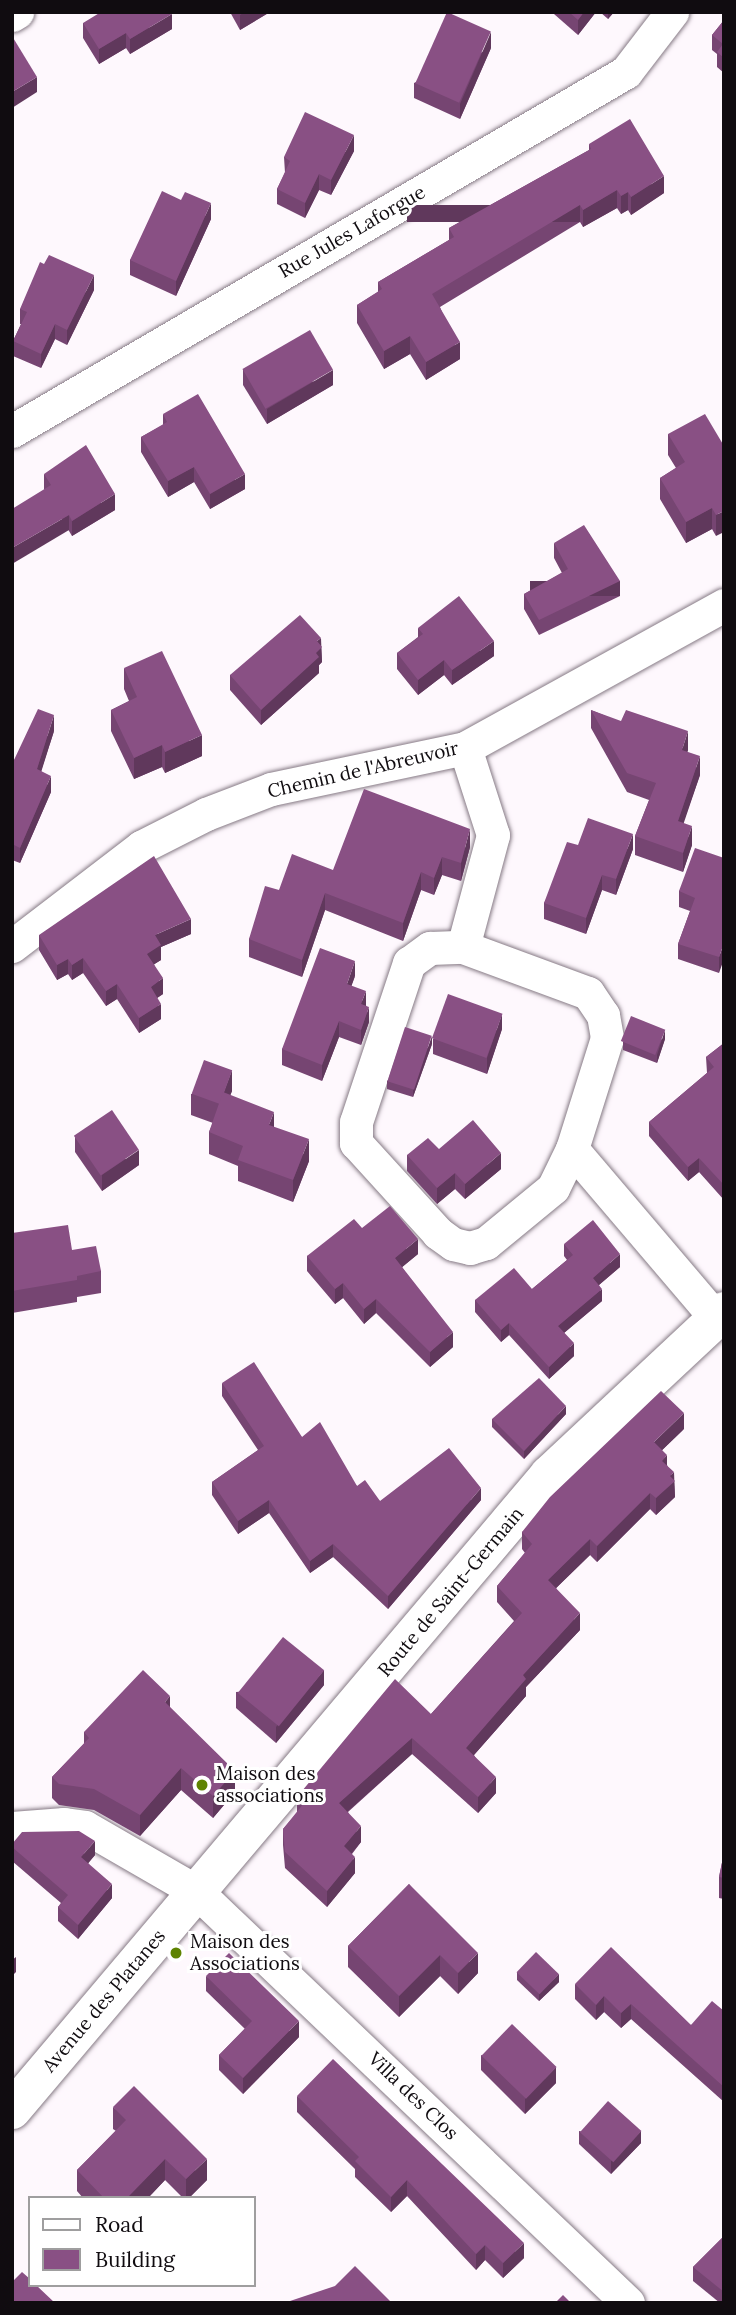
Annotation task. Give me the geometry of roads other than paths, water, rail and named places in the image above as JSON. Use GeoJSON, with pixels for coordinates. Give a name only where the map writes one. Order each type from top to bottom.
{"type":"FeatureCollection","features":[{"type":"Feature","properties":{"kind":"street"},"geometry":{"type":"LineString","coordinates":[[12,15],[17,12]]}},
{"type":"Feature","properties":{"kind":"street","name":"Rue Jules Laforgue"},"geometry":{"type":"LineString","coordinates":[[12,431],[626,72],[672,12]]}},
{"type":"Feature","properties":{"kind":"street","name":"Chemin de l'Abreuvoir"},"geometry":{"type":"LineString","coordinates":[[12,946],[141,847],[205,814],[271,789],[465,748],[724,605]]}},
{"type":"Feature","properties":{"kind":"street"},"geometry":{"type":"LineString","coordinates":[[463,947],[492,835],[465,748]]}},
{"type":"Feature","properties":{"kind":"street"},"geometry":{"type":"LineString","coordinates":[[463,947],[589,993],[603,1015],[607,1038],[572,1149],[553,1188],[486,1243],[470,1248],[453,1244],[438,1233],[356,1143],[356,1122],[410,963],[430,948],[463,947]]}},
{"type":"Feature","properties":{"kind":"street"},"geometry":{"type":"LineString","coordinates":[[572,1149],[719,1314]]}},
{"type":"Feature","properties":{"kind":"street","name":"Route de Saint-Germain"},"geometry":{"type":"LineString","coordinates":[[196,1891],[550,1475],[719,1314]]}},
{"type":"Feature","properties":{"kind":"street","name":"Villa des Clos"},"geometry":{"type":"LineString","coordinates":[[12,1828],[64,1824],[85,1827],[196,1891],[628,2303]]}},
{"type":"Feature","properties":{"kind":"street","name":"Avenue des Platanes"},"geometry":{"type":"LineString","coordinates":[[12,2110],[196,1891]]}},
{"type":"Feature","properties":{"kind":"place","name":"Maison des associations"},"geometry":{"type":"Point","coordinates":[202,1785]}},
{"type":"Feature","properties":{"kind":"place","name":"Maison des Associations"},"geometry":{"type":"Point","coordinates":[176,1953]}}]}
